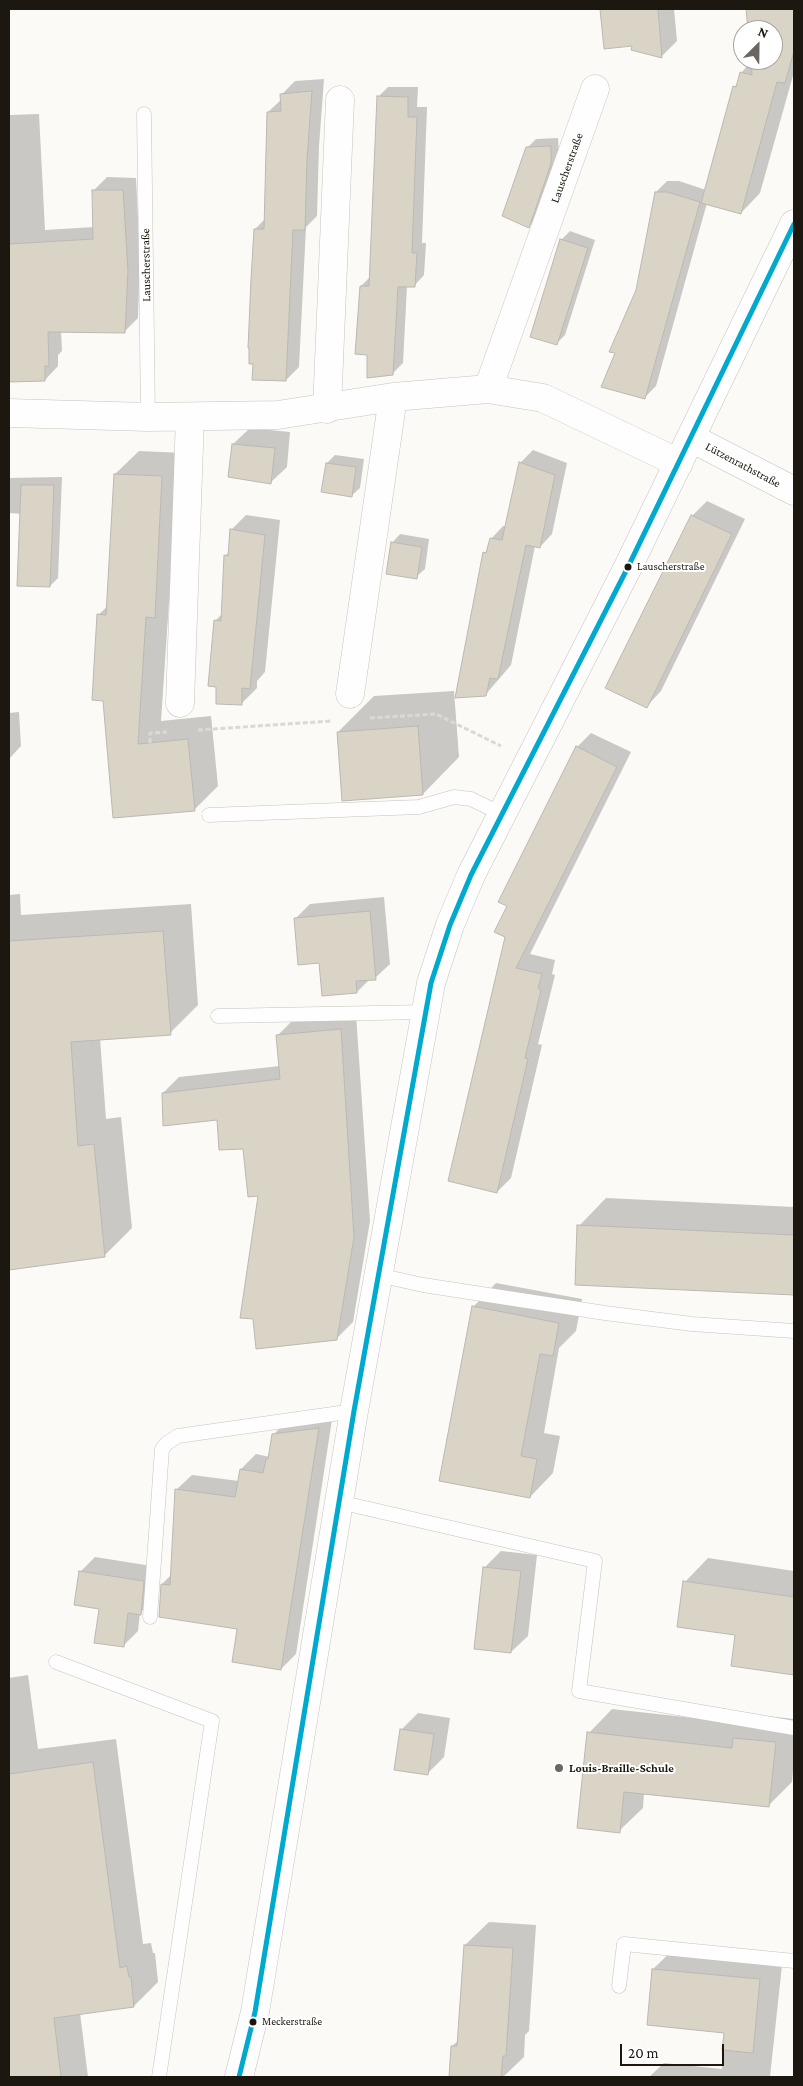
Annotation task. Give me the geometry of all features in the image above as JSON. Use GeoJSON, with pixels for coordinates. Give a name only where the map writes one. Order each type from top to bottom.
{"type":"FeatureCollection","features":[{"type":"Feature","properties":{"kind":"street","name":"Lauscherstraße"},"geometry":{"type":"LineString","coordinates":[[488,388],[595,89]]}},
{"type":"Feature","properties":{"kind":"street"},"geometry":{"type":"LineString","coordinates":[[327,409],[340,100]]}},
{"type":"Feature","properties":{"kind":"street"},"geometry":{"type":"LineString","coordinates":[[238,2077],[255,2012],[354,1411],[432,983],[450,925],[471,875],[679,463],[794,224]]}},
{"type":"Feature","properties":{"kind":"street"},"geometry":{"type":"LineString","coordinates":[[9,413],[148,417],[278,415],[327,409],[393,397],[488,388],[543,398],[679,463]]}},
{"type":"Feature","properties":{"kind":"street"},"geometry":{"type":"LineString","coordinates":[[350,694],[393,397]]}},
{"type":"Feature","properties":{"kind":"street"},"geometry":{"type":"LineString","coordinates":[[180,703],[190,417]]}},
{"type":"Feature","properties":{"kind":"street","name":"Lützenrathstraße"},"geometry":{"type":"LineString","coordinates":[[691,438],[794,491]]}},
{"type":"Feature","properties":{"kind":"lane","name":"Lauscherstraße"},"geometry":{"type":"LineString","coordinates":[[144,114],[148,417]]}},
{"type":"Feature","properties":{"kind":"lane"},"geometry":{"type":"LineString","coordinates":[[209,815],[419,806],[454,797],[471,799],[502,814]]}},
{"type":"Feature","properties":{"kind":"lane"},"geometry":{"type":"LineString","coordinates":[[218,1016],[426,1012]]}},
{"type":"Feature","properties":{"kind":"lane"},"geometry":{"type":"LineString","coordinates":[[378,1275],[423,1285],[605,1313],[692,1324],[794,1331]]}},
{"type":"Feature","properties":{"kind":"lane"},"geometry":{"type":"LineString","coordinates":[[150,1617],[162,1449],[167,1443],[178,1436],[354,1411]]}},
{"type":"Feature","properties":{"kind":"lane"},"geometry":{"type":"LineString","coordinates":[[339,1502],[595,1561],[579,1691],[794,1728]]}},
{"type":"Feature","properties":{"kind":"lane"},"geometry":{"type":"LineString","coordinates":[[56,1662],[212,1721],[159,2077]]}},
{"type":"Feature","properties":{"kind":"lane"},"geometry":{"type":"LineString","coordinates":[[619,1986],[624,1944],[794,1961]]}},
{"type":"Feature","properties":{"kind":"path"},"geometry":{"type":"LineString","coordinates":[[367,718],[436,714],[530,760]]}},
{"type":"Feature","properties":{"kind":"path"},"geometry":{"type":"LineString","coordinates":[[189,730],[337,720]]}},
{"type":"Feature","properties":{"kind":"path"},"geometry":{"type":"LineString","coordinates":[[150,743],[150,733],[170,732]]}},
{"type":"Feature","properties":{"kind":"building"},"geometry":{"type":"Polygon","coordinates":[[[600,9],[658,9],[662,58],[631,50],[632,46],[604,49],[600,9]]]}},
{"type":"Feature","properties":{"kind":"building"},"geometry":{"type":"Polygon","coordinates":[[[746,9],[794,9],[794,51],[785,83],[777,82],[741,214],[701,203],[733,86],[736,87],[740,72],[752,75],[752,70],[783,70],[783,20],[747,20],[746,9]]]}},
{"type":"Feature","properties":{"kind":"building"},"geometry":{"type":"Polygon","coordinates":[[[312,91],[307,160],[305,230],[293,230],[286,381],[252,380],[253,364],[249,364],[248,348],[251,279],[254,229],[264,229],[267,112],[281,111],[280,94],[312,91]]]}},
{"type":"Feature","properties":{"kind":"building"},"geometry":{"type":"Polygon","coordinates":[[[377,96],[408,97],[408,117],[417,117],[412,253],[417,253],[415,287],[398,287],[393,375],[367,378],[367,355],[355,354],[360,286],[369,286],[377,96]]]}},
{"type":"Feature","properties":{"kind":"building"},"geometry":{"type":"Polygon","coordinates":[[[551,146],[551,164],[529,228],[502,216],[526,147],[551,146]]]}},
{"type":"Feature","properties":{"kind":"building"},"geometry":{"type":"Polygon","coordinates":[[[92,190],[123,190],[128,271],[125,333],[48,332],[49,366],[45,366],[45,381],[9,382],[9,244],[93,239],[92,190]]]}},
{"type":"Feature","properties":{"kind":"building"},"geometry":{"type":"Polygon","coordinates":[[[655,192],[667,192],[700,202],[645,399],[601,387],[615,353],[609,352],[636,290],[655,192]]]}},
{"type":"Feature","properties":{"kind":"building"},"geometry":{"type":"Polygon","coordinates":[[[560,239],[588,248],[557,345],[530,337],[560,239]]]}},
{"type":"Feature","properties":{"kind":"building"},"geometry":{"type":"Polygon","coordinates":[[[232,444],[275,448],[271,484],[228,477],[232,444]]]}},
{"type":"Feature","properties":{"kind":"building"},"geometry":{"type":"Polygon","coordinates":[[[519,462],[555,475],[540,548],[526,545],[498,679],[490,678],[486,696],[455,698],[483,552],[486,553],[490,538],[502,540],[519,462]]]}},
{"type":"Feature","properties":{"kind":"building"},"geometry":{"type":"Polygon","coordinates":[[[326,463],[356,467],[352,497],[321,492],[326,463]]]}},
{"type":"Feature","properties":{"kind":"building"},"geometry":{"type":"Polygon","coordinates":[[[114,474],[162,476],[155,618],[146,617],[138,744],[188,739],[195,811],[113,818],[103,701],[92,700],[97,614],[106,615],[114,474]]]}},
{"type":"Feature","properties":{"kind":"building"},"geometry":{"type":"Polygon","coordinates":[[[21,485],[54,485],[50,587],[17,586],[21,485]]]}},
{"type":"Feature","properties":{"kind":"building"},"geometry":{"type":"Polygon","coordinates":[[[691,515],[732,534],[647,708],[605,688],[691,515]]]}},
{"type":"Feature","properties":{"kind":"building"},"geometry":{"type":"Polygon","coordinates":[[[230,529],[265,535],[250,689],[242,688],[242,705],[216,704],[216,687],[208,686],[214,620],[221,621],[224,555],[228,556],[230,529]]]}},
{"type":"Feature","properties":{"kind":"building"},"geometry":{"type":"Polygon","coordinates":[[[391,542],[422,547],[417,579],[386,574],[391,542]]]}},
{"type":"Feature","properties":{"kind":"building"},"geometry":{"type":"Polygon","coordinates":[[[418,726],[423,795],[342,801],[337,732],[418,726]]]}},
{"type":"Feature","properties":{"kind":"building"},"geometry":{"type":"Polygon","coordinates":[[[576,746],[617,767],[516,968],[542,974],[538,988],[541,990],[525,1058],[528,1059],[497,1193],[448,1181],[505,937],[494,932],[507,906],[498,902],[576,746]]]}},
{"type":"Feature","properties":{"kind":"building"},"geometry":{"type":"Polygon","coordinates":[[[370,911],[376,980],[356,981],[357,993],[322,996],[319,963],[298,965],[294,918],[370,911]]]}},
{"type":"Feature","properties":{"kind":"building"},"geometry":{"type":"Polygon","coordinates":[[[163,931],[171,1035],[71,1042],[78,1146],[94,1144],[105,1257],[9,1270],[9,941],[163,931]]]}},
{"type":"Feature","properties":{"kind":"building"},"geometry":{"type":"Polygon","coordinates":[[[341,1029],[354,1237],[337,1340],[256,1349],[253,1319],[240,1318],[258,1196],[248,1197],[243,1149],[219,1150],[217,1120],[163,1126],[162,1093],[280,1079],[276,1035],[341,1029]]]}},
{"type":"Feature","properties":{"kind":"building"},"geometry":{"type":"Polygon","coordinates":[[[577,1225],[794,1235],[794,1295],[575,1285],[577,1225]]]}},
{"type":"Feature","properties":{"kind":"building"},"geometry":{"type":"Polygon","coordinates":[[[472,1306],[559,1323],[553,1356],[540,1354],[521,1456],[537,1459],[530,1498],[439,1481],[472,1306]]]}},
{"type":"Feature","properties":{"kind":"building"},"geometry":{"type":"Polygon","coordinates":[[[319,1428],[281,1670],[232,1662],[237,1629],[159,1617],[161,1584],[170,1585],[175,1489],[235,1497],[240,1469],[263,1473],[266,1459],[268,1459],[272,1434],[319,1428]]]}},
{"type":"Feature","properties":{"kind":"building"},"geometry":{"type":"Polygon","coordinates":[[[483,1567],[521,1571],[511,1653],[474,1649],[483,1567]]]}},
{"type":"Feature","properties":{"kind":"building"},"geometry":{"type":"Polygon","coordinates":[[[79,1571],[144,1581],[141,1615],[128,1613],[124,1647],[94,1643],[99,1609],[74,1605],[79,1571]]]}},
{"type":"Feature","properties":{"kind":"building"},"geometry":{"type":"Polygon","coordinates":[[[683,1581],[794,1597],[794,1675],[731,1666],[735,1635],[677,1627],[683,1581]]]}},
{"type":"Feature","properties":{"kind":"building"},"geometry":{"type":"Polygon","coordinates":[[[400,1729],[434,1734],[428,1775],[394,1770],[400,1729]]]}},
{"type":"Feature","properties":{"kind":"building"},"geometry":{"type":"Polygon","coordinates":[[[587,1732],[732,1748],[733,1738],[776,1742],[769,1807],[624,1792],[620,1833],[577,1828],[587,1732]]]}},
{"type":"Feature","properties":{"kind":"building"},"geometry":{"type":"Polygon","coordinates":[[[93,1762],[120,1968],[127,1966],[129,1977],[131,1977],[134,2007],[54,2018],[61,2077],[9,2077],[9,1774],[93,1762]]]}},
{"type":"Feature","properties":{"kind":"building"},"geometry":{"type":"Polygon","coordinates":[[[464,1945],[513,1948],[506,2056],[503,2056],[501,2077],[449,2077],[451,2046],[457,2046],[464,1945]]]}},
{"type":"Feature","properties":{"kind":"building"},"geometry":{"type":"Polygon","coordinates":[[[652,1969],[760,1979],[753,2053],[722,2050],[724,2033],[647,2025],[652,1969]]]}},
{"type":"Feature","properties":{"kind":"transit line"},"geometry":{"type":"LineString","coordinates":[[239,2077],[255,2012],[354,1411],[431,983],[450,925],[471,875],[628,567],[794,224]]}},
{"type":"Feature","properties":{"kind":"place","name":"Lauscherstraße"},"geometry":{"type":"Point","coordinates":[628,567]}},
{"type":"Feature","properties":{"kind":"place","name":"Louis-Braille-Schule"},"geometry":{"type":"Point","coordinates":[559,1768]}},
{"type":"Feature","properties":{"kind":"place","name":"Meckerstraße"},"geometry":{"type":"Point","coordinates":[253,2022]}}]}
